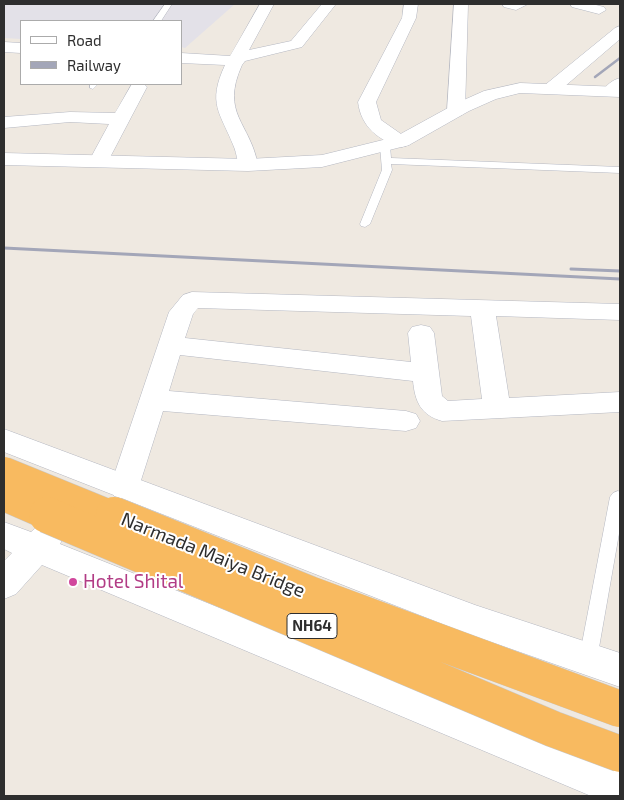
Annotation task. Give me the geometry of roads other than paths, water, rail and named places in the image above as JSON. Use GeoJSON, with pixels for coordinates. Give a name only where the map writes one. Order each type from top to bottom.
{"type":"FeatureCollection","features":[{"type":"Feature","properties":{"kind":"highway","name":"Narmada Maiya Bridge"},"geometry":{"type":"LineString","coordinates":[[4,471],[309,594],[620,709]]}},
{"type":"Feature","properties":{"kind":"highway","name":"NH64"},"geometry":{"type":"LineString","coordinates":[[4,496],[553,729],[620,754]]}},
{"type":"Feature","properties":{"kind":"street"},"geometry":{"type":"LineString","coordinates":[[248,165],[242,143],[225,107],[228,78],[267,4]]}},
{"type":"Feature","properties":{"kind":"street"},"geometry":{"type":"LineString","coordinates":[[182,58],[238,59],[296,44],[329,4]]}},
{"type":"Feature","properties":{"kind":"street"},"geometry":{"type":"LineString","coordinates":[[391,149],[367,116],[367,102],[408,18],[411,4]]}},
{"type":"Feature","properties":{"kind":"street"},"geometry":{"type":"LineString","coordinates":[[509,4],[516,6],[521,4]]}},
{"type":"Feature","properties":{"kind":"street"},"geometry":{"type":"LineString","coordinates":[[577,4],[599,10]]}},
{"type":"Feature","properties":{"kind":"street"},"geometry":{"type":"LineString","coordinates":[[456,111],[461,9]]}},
{"type":"Feature","properties":{"kind":"street"},"geometry":{"type":"LineString","coordinates":[[551,89],[615,36]]}},
{"type":"Feature","properties":{"kind":"street"},"geometry":{"type":"LineString","coordinates":[[4,47],[20,48]]}},
{"type":"Feature","properties":{"kind":"street"},"geometry":{"type":"LineString","coordinates":[[99,161],[138,87]]}},
{"type":"Feature","properties":{"kind":"street"},"geometry":{"type":"LineString","coordinates":[[4,159],[248,165],[322,161],[391,149],[456,111],[490,95],[520,88],[617,89]]}},
{"type":"Feature","properties":{"kind":"street"},"geometry":{"type":"LineString","coordinates":[[4,123],[70,118],[121,119]]}},
{"type":"Feature","properties":{"kind":"street"},"geometry":{"type":"LineString","coordinates":[[12,538],[116,483],[153,400],[184,306],[192,300],[620,312]]}},
{"type":"Feature","properties":{"kind":"street"},"geometry":{"type":"LineString","coordinates":[[482,307],[498,409]]}},
{"type":"Feature","properties":{"kind":"street"},"geometry":{"type":"LineString","coordinates":[[421,333],[424,373],[430,400],[442,410],[498,409],[620,402]]}},
{"type":"Feature","properties":{"kind":"street"},"geometry":{"type":"LineString","coordinates":[[171,346],[424,373]]}},
{"type":"Feature","properties":{"kind":"street"},"geometry":{"type":"LineString","coordinates":[[153,400],[406,421]]}},
{"type":"Feature","properties":{"kind":"street"},"geometry":{"type":"LineString","coordinates":[[4,440],[475,621],[620,670]]}},
{"type":"Feature","properties":{"kind":"street"},"geometry":{"type":"LineString","coordinates":[[4,584],[12,538],[74,467]]}},
{"type":"Feature","properties":{"kind":"street"},"geometry":{"type":"LineString","coordinates":[[12,538],[620,788]]}},
{"type":"Feature","properties":{"kind":"lane"},"geometry":{"type":"LineString","coordinates":[[158,20],[168,4]]}},
{"type":"Feature","properties":{"kind":"lane"},"geometry":{"type":"LineString","coordinates":[[364,224],[382,185],[391,149],[620,170]]}},
{"type":"Feature","properties":{"kind":"lane"},"geometry":{"type":"LineString","coordinates":[[588,659],[618,497]]}},
{"type":"Feature","properties":{"kind":"railway"},"geometry":{"type":"LineString","coordinates":[[595,77],[620,58]]}},
{"type":"Feature","properties":{"kind":"railway"},"geometry":{"type":"LineString","coordinates":[[4,248],[620,279]]}},
{"type":"Feature","properties":{"kind":"railway"},"geometry":{"type":"LineString","coordinates":[[571,269],[620,271]]}},
{"type":"Feature","properties":{"kind":"place","name":"Hotel Shital"},"geometry":{"type":"Point","coordinates":[73,582]}}]}
